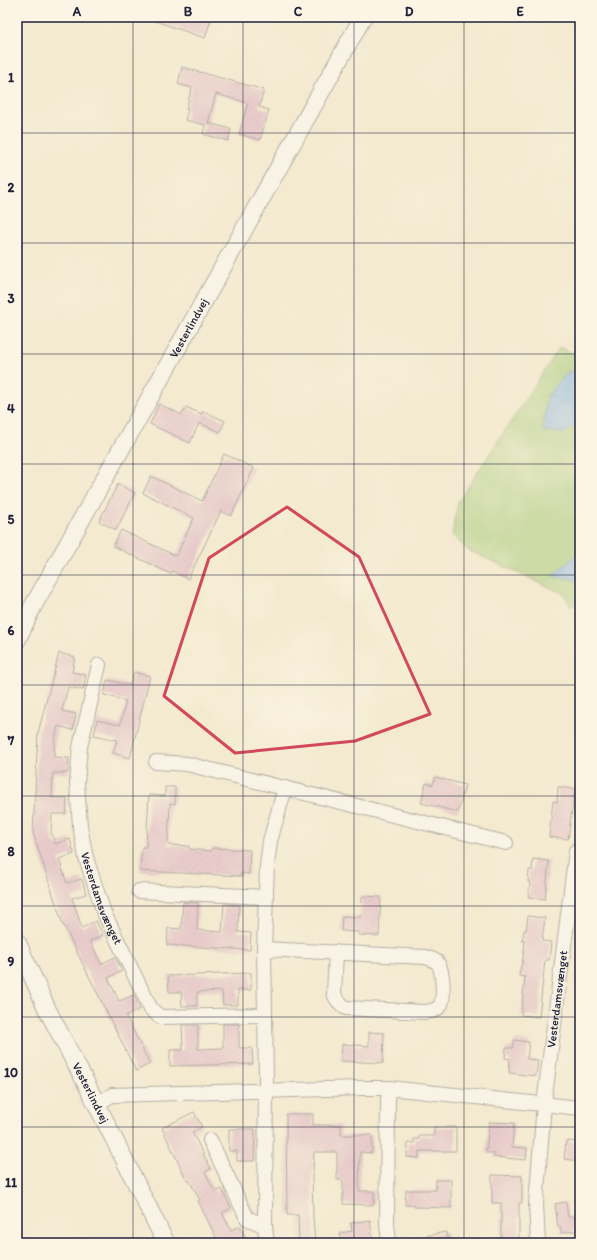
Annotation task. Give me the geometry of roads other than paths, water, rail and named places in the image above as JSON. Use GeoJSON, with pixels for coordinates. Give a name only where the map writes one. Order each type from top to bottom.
{"type":"FeatureCollection","features":[{"type":"Feature","properties":{"kind":"street","name":"Vesterlindvej"},"geometry":{"type":"LineString","coordinates":[[17,640],[36,601],[363,17]]}},
{"type":"Feature","properties":{"kind":"street","name":"Vesterdamsvænget"},"geometry":{"type":"LineString","coordinates":[[100,665],[80,748],[78,783],[80,826],[86,858],[104,913],[151,1009],[160,1017],[264,1015]]}},
{"type":"Feature","properties":{"kind":"street"},"geometry":{"type":"LineString","coordinates":[[156,762],[187,764],[506,843]]}},
{"type":"Feature","properties":{"kind":"street"},"geometry":{"type":"LineString","coordinates":[[267,1243],[265,1226],[266,1090],[264,949],[267,866],[270,841],[285,788]]}},
{"type":"Feature","properties":{"kind":"street","name":"Vesterdamsvænget"},"geometry":{"type":"LineString","coordinates":[[538,1243],[536,1204],[544,1104],[576,851],[580,848]]}},
{"type":"Feature","properties":{"kind":"street"},"geometry":{"type":"LineString","coordinates":[[139,891],[266,897]]}},
{"type":"Feature","properties":{"kind":"street","name":"Vesterlindvej"},"geometry":{"type":"LineString","coordinates":[[17,942],[47,1009],[97,1104],[166,1243]]}},
{"type":"Feature","properties":{"kind":"street"},"geometry":{"type":"LineString","coordinates":[[264,949],[336,952],[425,957],[436,961],[440,969],[442,1001],[439,1007],[435,1010],[426,1012],[346,1008],[340,1005],[334,994],[336,952]]}},
{"type":"Feature","properties":{"kind":"street"},"geometry":{"type":"LineString","coordinates":[[389,1088],[387,1215],[389,1243]]}},
{"type":"Feature","properties":{"kind":"street"},"geometry":{"type":"LineString","coordinates":[[97,1104],[112,1095],[389,1088],[580,1108]]}},
{"type":"Feature","properties":{"kind":"street"},"geometry":{"type":"LineString","coordinates":[[210,1140],[247,1218],[265,1226]]}},
{"type":"Feature","properties":{"kind":"water"},"geometry":{"type":"Polygon","coordinates":[[[570,370],[580,383],[580,423],[564,433],[543,431],[547,396],[570,370]]]}},
{"type":"Feature","properties":{"kind":"water"},"geometry":{"type":"Polygon","coordinates":[[[580,552],[580,581],[552,576],[580,552]]]}}]}
